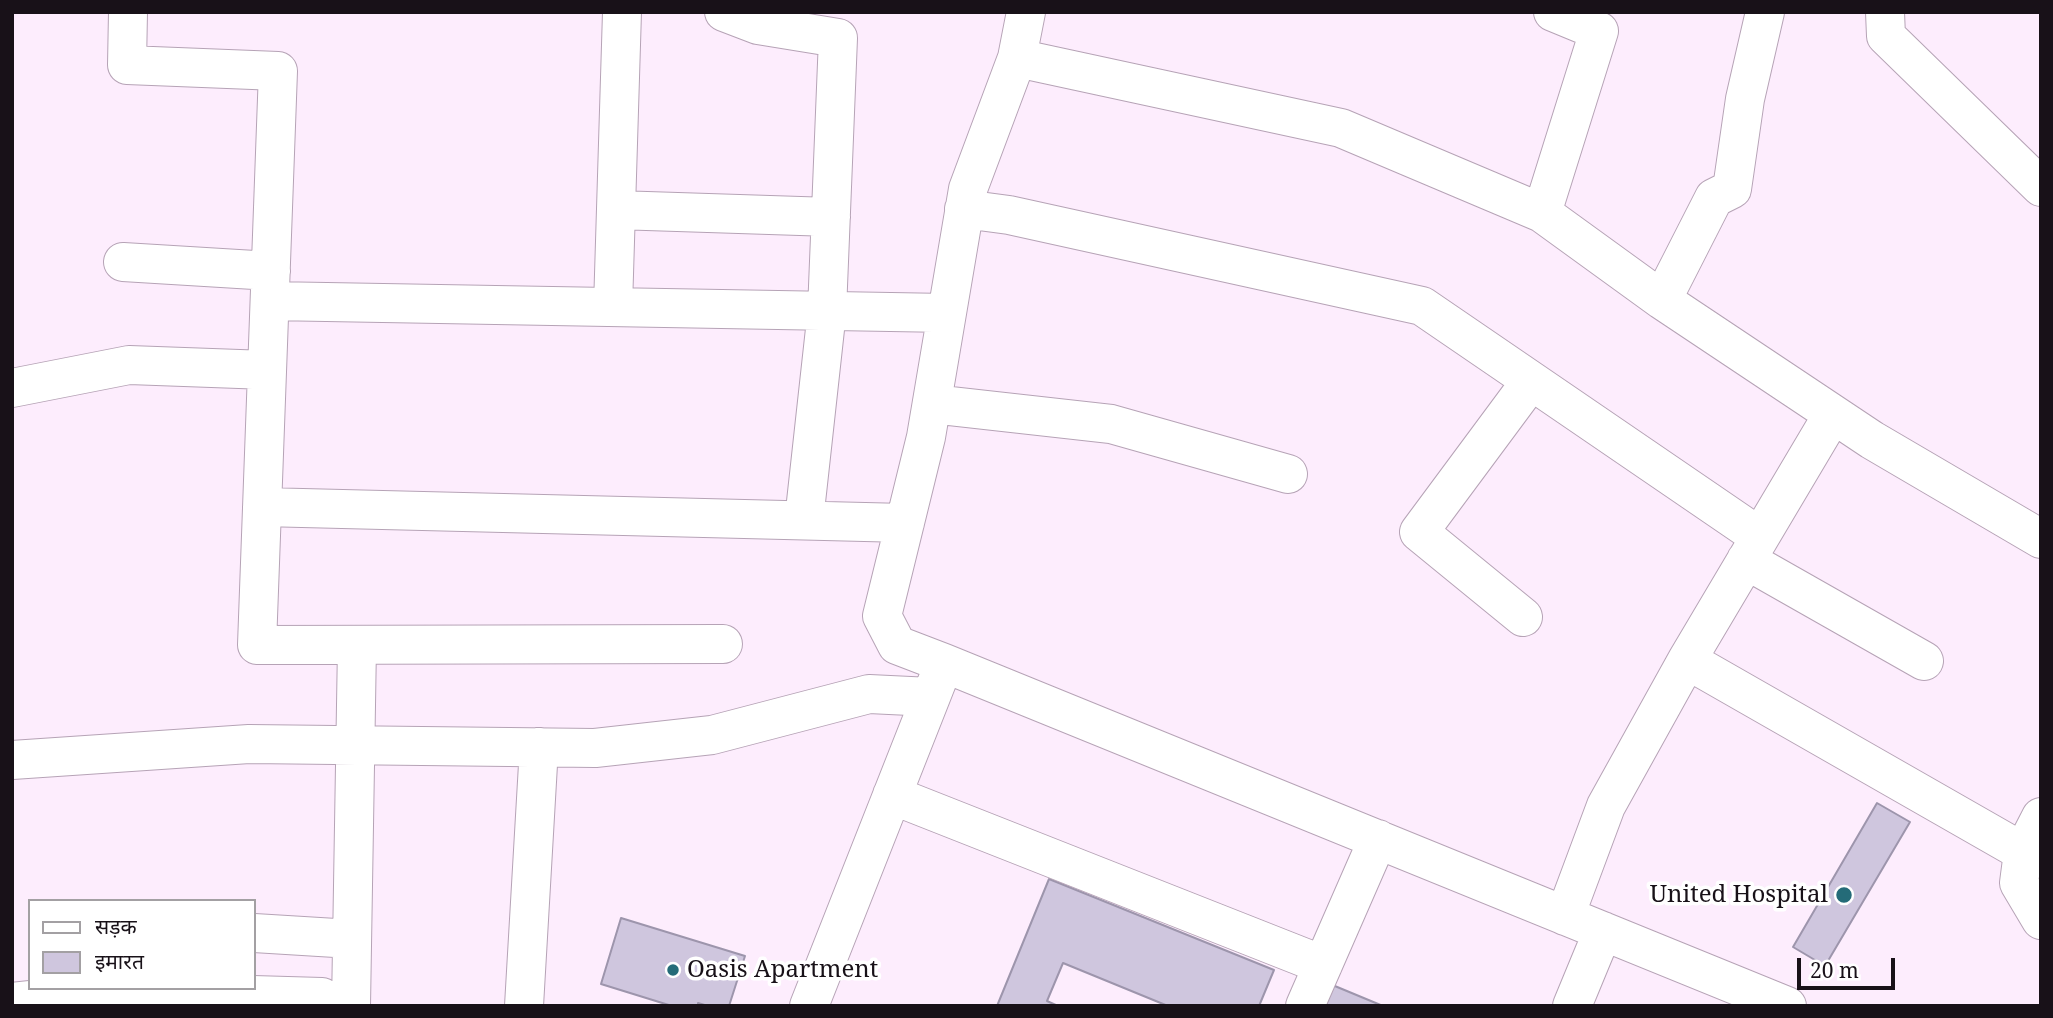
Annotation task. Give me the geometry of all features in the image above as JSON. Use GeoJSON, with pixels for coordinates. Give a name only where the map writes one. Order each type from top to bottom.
{"type":"FeatureCollection","features":[{"type":"Feature","properties":{"kind":"street"},"geometry":{"type":"LineString","coordinates":[[128,12],[127,65],[278,71],[257,645],[723,644]]}},
{"type":"Feature","properties":{"kind":"street"},"geometry":{"type":"LineString","coordinates":[[613,307],[622,12]]}},
{"type":"Feature","properties":{"kind":"street"},"geometry":{"type":"LineString","coordinates":[[723,12],[758,24],[838,38],[827,310],[804,520]]}},
{"type":"Feature","properties":{"kind":"street"},"geometry":{"type":"LineString","coordinates":[[1026,12],[1017,58],[968,188],[926,437],[882,616],[897,645],[937,680],[1378,839],[1787,1006]]}},
{"type":"Feature","properties":{"kind":"street"},"geometry":{"type":"LineString","coordinates":[[1542,213],[1599,30],[1553,12]]}},
{"type":"Feature","properties":{"kind":"street"},"geometry":{"type":"LineString","coordinates":[[1662,300],[1714,198],[1732,189],[1745,99],[1765,12]]}},
{"type":"Feature","properties":{"kind":"street"},"geometry":{"type":"LineString","coordinates":[[1885,12],[1886,36],[2041,187]]}},
{"type":"Feature","properties":{"kind":"street"},"geometry":{"type":"LineString","coordinates":[[1017,58],[1341,128],[1542,213],[1662,300],[1872,440],[2041,539]]}},
{"type":"Feature","properties":{"kind":"street"},"geometry":{"type":"LineString","coordinates":[[616,209],[831,217]]}},
{"type":"Feature","properties":{"kind":"street"},"geometry":{"type":"LineString","coordinates":[[964,209],[1009,215],[1422,306],[1531,381],[1753,548],[1924,661]]}},
{"type":"Feature","properties":{"kind":"street"},"geometry":{"type":"LineString","coordinates":[[123,262],[270,286],[613,307],[947,313]]}},
{"type":"Feature","properties":{"kind":"street"},"geometry":{"type":"LineString","coordinates":[[12,388],[129,365],[267,370]]}},
{"type":"Feature","properties":{"kind":"street"},"geometry":{"type":"LineString","coordinates":[[1523,617],[1419,532],[1531,381]]}},
{"type":"Feature","properties":{"kind":"street"},"geometry":{"type":"LineString","coordinates":[[932,404],[1111,424],[1288,474]]}},
{"type":"Feature","properties":{"kind":"street"},"geometry":{"type":"LineString","coordinates":[[1566,916],[1606,806],[1687,660],[1833,414]]}},
{"type":"Feature","properties":{"kind":"street"},"geometry":{"type":"LineString","coordinates":[[262,507],[905,523]]}},
{"type":"Feature","properties":{"kind":"street"},"geometry":{"type":"LineString","coordinates":[[12,1002],[115,991],[151,990],[336,1002],[352,939],[357,645]]}},
{"type":"Feature","properties":{"kind":"street"},"geometry":{"type":"LineString","coordinates":[[1687,660],[2023,852]]}},
{"type":"Feature","properties":{"kind":"street"},"geometry":{"type":"LineString","coordinates":[[12,760],[249,744],[595,748],[712,734],[869,694],[937,680]]}},
{"type":"Feature","properties":{"kind":"street"},"geometry":{"type":"LineString","coordinates":[[809,1006],[937,680]]}},
{"type":"Feature","properties":{"kind":"street"},"geometry":{"type":"LineString","coordinates":[[524,1006],[539,747]]}},
{"type":"Feature","properties":{"kind":"street"},"geometry":{"type":"LineString","coordinates":[[892,795],[1323,965]]}},
{"type":"Feature","properties":{"kind":"street"},"geometry":{"type":"LineString","coordinates":[[2041,817],[2023,852],[2019,883],[2041,920]]}},
{"type":"Feature","properties":{"kind":"street"},"geometry":{"type":"LineString","coordinates":[[1305,1006],[1378,839]]}},
{"type":"Feature","properties":{"kind":"street"},"geometry":{"type":"LineString","coordinates":[[1572,1006],[1603,930]]}},
{"type":"Feature","properties":{"kind":"street"},"geometry":{"type":"LineString","coordinates":[[256,933],[352,939]]}},
{"type":"Feature","properties":{"kind":"building"},"geometry":{"type":"Polygon","coordinates":[[[1877,803],[1910,822],[1825,966],[1793,947],[1877,803]]]}},
{"type":"Feature","properties":{"kind":"building"},"geometry":{"type":"Polygon","coordinates":[[[1049,879],[1274,970],[1259,1006],[1168,1006],[1063,963],[1047,1001],[1058,1006],[997,1006],[1049,879]]]}},
{"type":"Feature","properties":{"kind":"building","name":"Oasis Apartment"},"geometry":{"type":"Polygon","coordinates":[[[621,918],[745,956],[729,1006],[698,1003],[698,1006],[672,1006],[601,984],[621,918]]]}},
{"type":"Feature","properties":{"kind":"building"},"geometry":{"type":"Polygon","coordinates":[[[1330,984],[1383,1006],[1321,1006],[1330,984]]]}},
{"type":"Feature","properties":{"kind":"place","name":"United Hospital"},"geometry":{"type":"Point","coordinates":[1844,895]}},
{"type":"Feature","properties":{"kind":"place","name":"Oasis Apartment"},"geometry":{"type":"Point","coordinates":[673,970]}}]}
